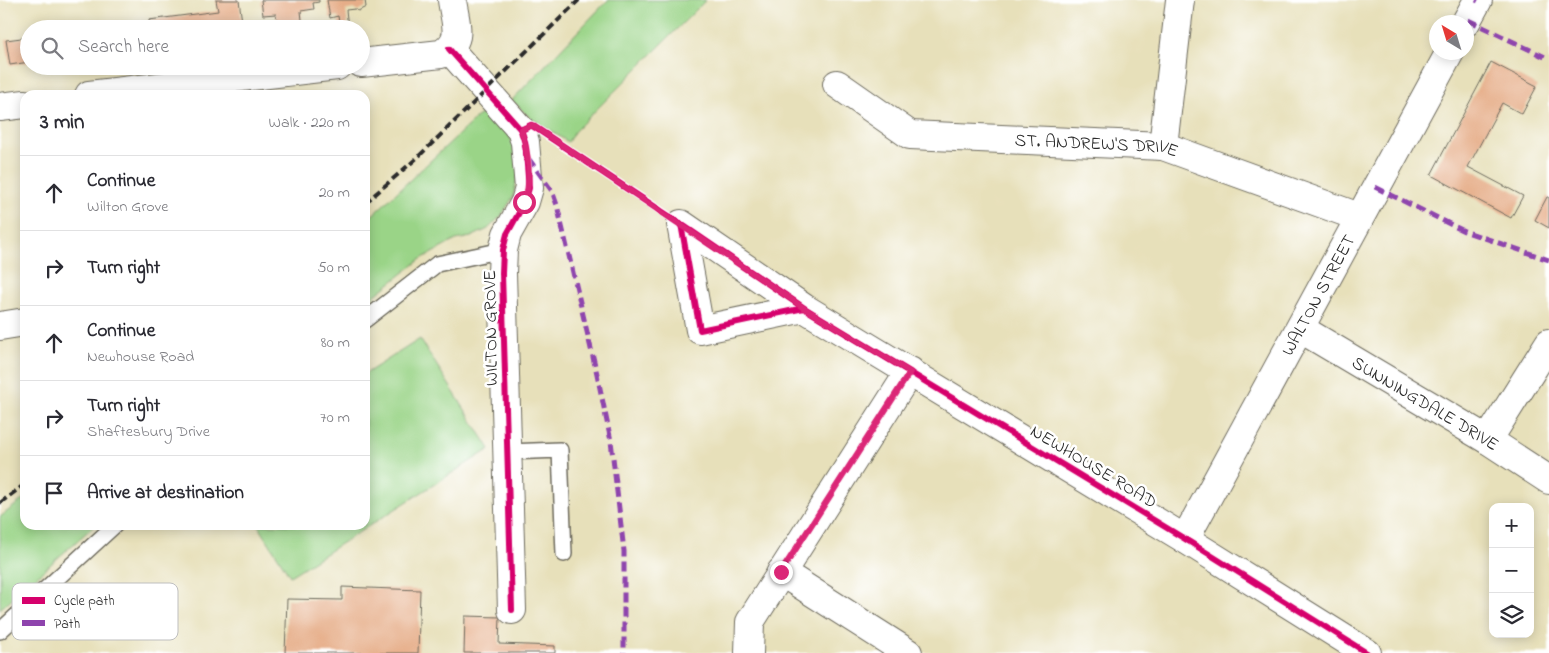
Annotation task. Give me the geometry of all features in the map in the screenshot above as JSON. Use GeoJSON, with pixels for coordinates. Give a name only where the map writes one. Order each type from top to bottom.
{"type":"FeatureCollection","features":[{"type":"Feature","properties":{"kind":"street"},"geometry":{"type":"LineString","coordinates":[[370,62],[441,54],[449,49],[455,44],[457,34],[452,0]]}},
{"type":"Feature","properties":{"kind":"street"},"geometry":{"type":"LineString","coordinates":[[1163,146],[1180,0]]}},
{"type":"Feature","properties":{"kind":"street"},"geometry":{"type":"LineString","coordinates":[[1470,15],[1478,0]]}},
{"type":"Feature","properties":{"kind":"street","name":"WILTON GROVE"},"geometry":{"type":"LineString","coordinates":[[449,49],[521,130],[525,142],[529,188],[524,202],[507,234],[503,250],[512,610]]}},
{"type":"Feature","properties":{"kind":"street","name":"WALTON STREET"},"geometry":{"type":"LineString","coordinates":[[1185,539],[1301,329],[1446,60]]}},
{"type":"Feature","properties":{"kind":"street"},"geometry":{"type":"LineString","coordinates":[[132,90],[260,75]]}},
{"type":"Feature","properties":{"kind":"street","name":"ST. ANDREW'S DRIVE"},"geometry":{"type":"LineString","coordinates":[[837,84],[910,135],[1163,146],[1359,218]]}},
{"type":"Feature","properties":{"kind":"street"},"geometry":{"type":"LineString","coordinates":[[0,107],[20,105]]}},
{"type":"Feature","properties":{"kind":"street","name":"NEWHOUSE ROAD"},"geometry":{"type":"LineString","coordinates":[[804,308],[700,330],[681,224],[804,308],[1185,539],[1367,653]]}},
{"type":"Feature","properties":{"kind":"street"},"geometry":{"type":"LineString","coordinates":[[0,326],[20,323]]}},
{"type":"Feature","properties":{"kind":"street","name":"SUNNINGDALE DRIVE"},"geometry":{"type":"LineString","coordinates":[[1301,329],[1488,440],[1549,480]]}},
{"type":"Feature","properties":{"kind":"street"},"geometry":{"type":"LineString","coordinates":[[1488,440],[1549,343]]}},
{"type":"Feature","properties":{"kind":"street"},"geometry":{"type":"LineString","coordinates":[[749,653],[750,622],[910,372]]}},
{"type":"Feature","properties":{"kind":"street"},"geometry":{"type":"LineString","coordinates":[[781,572],[908,653]]}},
{"type":"Feature","properties":{"kind":"lane"},"geometry":{"type":"LineString","coordinates":[[370,316],[437,264],[503,250]]}},
{"type":"Feature","properties":{"kind":"lane"},"geometry":{"type":"LineString","coordinates":[[508,452],[560,450],[564,554]]}},
{"type":"Feature","properties":{"kind":"lane"},"geometry":{"type":"LineString","coordinates":[[52,583],[110,530]]}},
{"type":"Feature","properties":{"kind":"lane"},"geometry":{"type":"LineString","coordinates":[[0,631],[12,620]]}},
{"type":"Feature","properties":{"kind":"green space"},"geometry":{"type":"Polygon","coordinates":[[[608,0],[706,0],[574,132],[568,142],[529,117],[512,100],[608,0]]]}},
{"type":"Feature","properties":{"kind":"green space"},"geometry":{"type":"Polygon","coordinates":[[[487,108],[508,131],[520,165],[513,197],[501,216],[488,229],[471,237],[456,240],[421,259],[370,299],[370,217],[487,108]]]}},
{"type":"Feature","properties":{"kind":"green space"},"geometry":{"type":"Polygon","coordinates":[[[420,339],[490,449],[370,525],[370,371],[420,339]]]}},
{"type":"Feature","properties":{"kind":"green space"},"geometry":{"type":"Polygon","coordinates":[[[20,502],[20,530],[89,530],[29,583],[12,583],[12,598],[0,609],[0,517],[20,502]]]}},
{"type":"Feature","properties":{"kind":"green space"},"geometry":{"type":"Polygon","coordinates":[[[261,530],[362,530],[290,576],[261,530]]]}},
{"type":"Feature","properties":{"kind":"building"},"geometry":{"type":"Polygon","coordinates":[[[216,0],[239,0],[242,20],[149,20],[218,11],[216,0]]]}},
{"type":"Feature","properties":{"kind":"building"},"geometry":{"type":"Polygon","coordinates":[[[261,0],[319,0],[319,2],[313,3],[314,9],[301,11],[302,20],[277,20],[276,14],[263,15],[261,0]]]}},
{"type":"Feature","properties":{"kind":"building"},"geometry":{"type":"Polygon","coordinates":[[[327,0],[365,0],[366,7],[358,11],[355,9],[346,10],[347,20],[339,20],[338,16],[330,18],[327,0]]]}},
{"type":"Feature","properties":{"kind":"building"},"geometry":{"type":"Polygon","coordinates":[[[20,38],[20,63],[10,65],[6,40],[20,38]]]}},
{"type":"Feature","properties":{"kind":"building"},"geometry":{"type":"Polygon","coordinates":[[[1491,62],[1537,86],[1522,114],[1502,103],[1468,167],[1523,196],[1511,218],[1431,175],[1491,62]]]}},
{"type":"Feature","properties":{"kind":"building"},"geometry":{"type":"Polygon","coordinates":[[[1547,197],[1549,197],[1549,228],[1535,220],[1547,197]]]}},
{"type":"Feature","properties":{"kind":"building"},"geometry":{"type":"Polygon","coordinates":[[[342,587],[420,590],[418,653],[285,653],[287,599],[342,600],[342,587]]]}},
{"type":"Feature","properties":{"kind":"building"},"geometry":{"type":"Polygon","coordinates":[[[465,616],[500,617],[499,644],[555,646],[555,653],[464,653],[465,616]]]}},
{"type":"Feature","properties":{"kind":"railway"},"geometry":{"type":"LineString","coordinates":[[370,199],[418,157],[579,0]]}},
{"type":"Feature","properties":{"kind":"railway"},"geometry":{"type":"LineString","coordinates":[[0,503],[20,488]]}},
{"type":"Feature","properties":{"kind":"marked path"},"geometry":{"type":"LineString","coordinates":[[1474,23],[1549,59]]}},
{"type":"Feature","properties":{"kind":"marked path"},"geometry":{"type":"LineString","coordinates":[[528,158],[552,191],[557,205],[611,441],[624,551],[624,653]]}},
{"type":"Feature","properties":{"kind":"marked path"},"geometry":{"type":"LineString","coordinates":[[1375,187],[1464,231],[1549,260]]}},
{"type":"Feature","properties":{"kind":"cycle path"},"geometry":{"type":"LineString","coordinates":[[449,49],[521,130],[525,142],[529,188],[525,202],[507,234],[503,250],[502,273],[512,610]]}},
{"type":"Feature","properties":{"kind":"cycle path"},"geometry":{"type":"LineString","coordinates":[[521,130],[531,125],[681,224]]}},
{"type":"Feature","properties":{"kind":"cycle path"},"geometry":{"type":"LineString","coordinates":[[804,308],[700,330],[681,224],[804,308],[1185,539],[1367,653]]}},
{"type":"Feature","properties":{"kind":"route"},"geometry":{"type":"LineString","coordinates":[[524,202],[529,188],[528,154],[521,130],[532,125],[804,308],[910,372],[781,572]]}}]}
